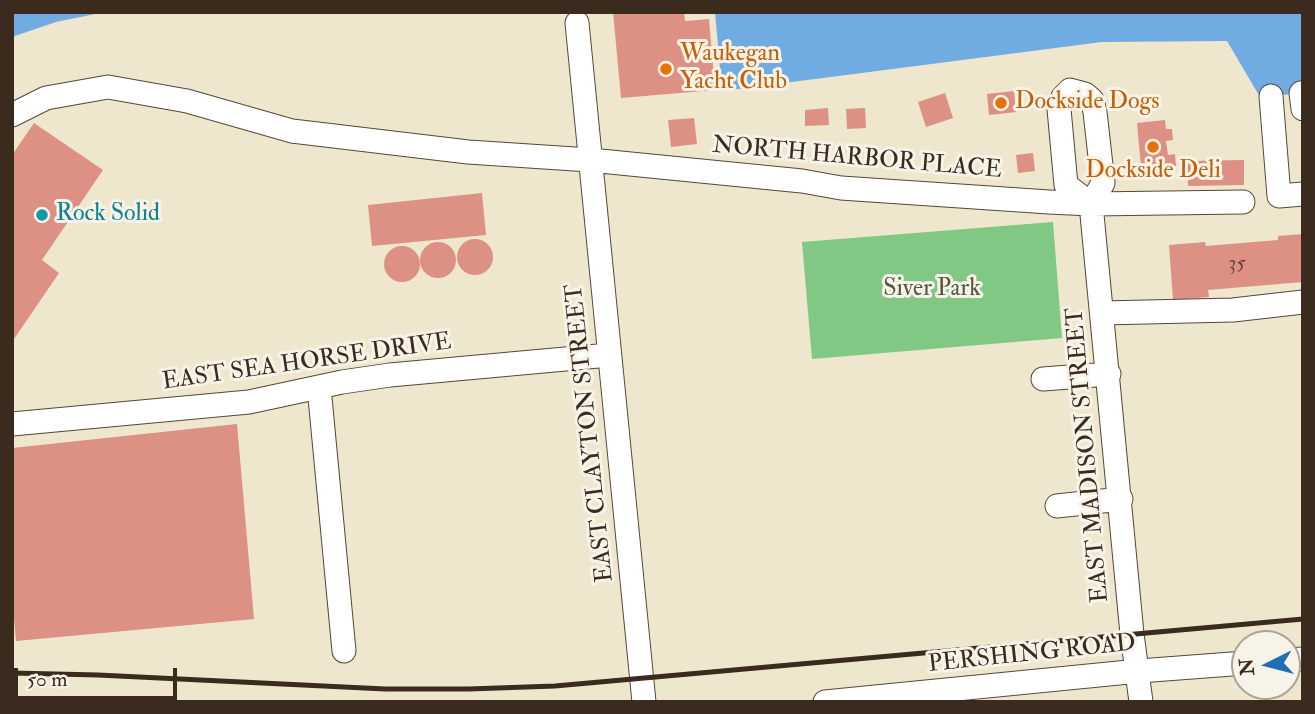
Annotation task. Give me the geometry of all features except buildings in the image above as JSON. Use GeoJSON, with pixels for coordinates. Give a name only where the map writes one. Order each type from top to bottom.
{"type":"FeatureCollection","features":[{"type":"Feature","properties":{"kind":"street","name":"EAST CLAYTON STREET"},"geometry":{"type":"LineString","coordinates":[[577,23],[644,702]]}},
{"type":"Feature","properties":{"kind":"street","name":"NORTH HARBOR PLACE"},"geometry":{"type":"LineString","coordinates":[[12,115],[46,98],[108,88],[187,102],[292,131],[468,152],[590,160],[802,181],[841,188],[1091,204],[1243,202]]}},
{"type":"Feature","properties":{"kind":"street"},"geometry":{"type":"LineString","coordinates":[[1271,96],[1279,196],[1303,194]]}},
{"type":"Feature","properties":{"kind":"street","name":"EAST MADISON STREET"},"geometry":{"type":"LineString","coordinates":[[1091,204],[1132,634],[1141,702]]}},
{"type":"Feature","properties":{"kind":"street"},"geometry":{"type":"LineString","coordinates":[[1102,313],[1233,310],[1303,302]]}},
{"type":"Feature","properties":{"kind":"street","name":"EAST SEA HORSE DRIVE"},"geometry":{"type":"LineString","coordinates":[[12,424],[249,402],[318,387],[390,376],[610,355]]}},
{"type":"Feature","properties":{"kind":"street"},"geometry":{"type":"LineString","coordinates":[[1043,379],[1108,374]]}},
{"type":"Feature","properties":{"kind":"street"},"geometry":{"type":"LineString","coordinates":[[318,387],[344,651]]}},
{"type":"Feature","properties":{"kind":"street"},"geometry":{"type":"LineString","coordinates":[[1057,506],[1121,499]]}},
{"type":"Feature","properties":{"kind":"street","name":"PERSHING ROAD"},"geometry":{"type":"LineString","coordinates":[[825,702],[1231,664]]}},
{"type":"Feature","properties":{"kind":"green space","name":"Siver Park"},"geometry":{"type":"Polygon","coordinates":[[[1053,222],[1062,338],[812,359],[802,242],[1053,222]]]}},
{"type":"Feature","properties":{"kind":"water"},"geometry":{"type":"Polygon","coordinates":[[[12,12],[105,12],[56,22],[12,37],[12,12]]]}},
{"type":"Feature","properties":{"kind":"water"},"geometry":{"type":"Polygon","coordinates":[[[715,12],[1303,12],[1303,93],[1260,97],[1227,41],[1102,42],[722,91],[715,12]]]}},
{"type":"Feature","properties":{"kind":"railway"},"geometry":{"type":"LineString","coordinates":[[12,673],[385,689],[555,686],[1303,619]]}},
{"type":"Feature","properties":{"kind":"place","name":"Waukegan Yacht Club"},"geometry":{"type":"Point","coordinates":[666,69]}},
{"type":"Feature","properties":{"kind":"place","name":"Dockside Dogs"},"geometry":{"type":"Point","coordinates":[1001,103]}},
{"type":"Feature","properties":{"kind":"place","name":"Dockside Deli"},"geometry":{"type":"Point","coordinates":[1153,147]}},
{"type":"Feature","properties":{"kind":"place","name":"Rock Solid"},"geometry":{"type":"Point","coordinates":[42,215]}}]}
